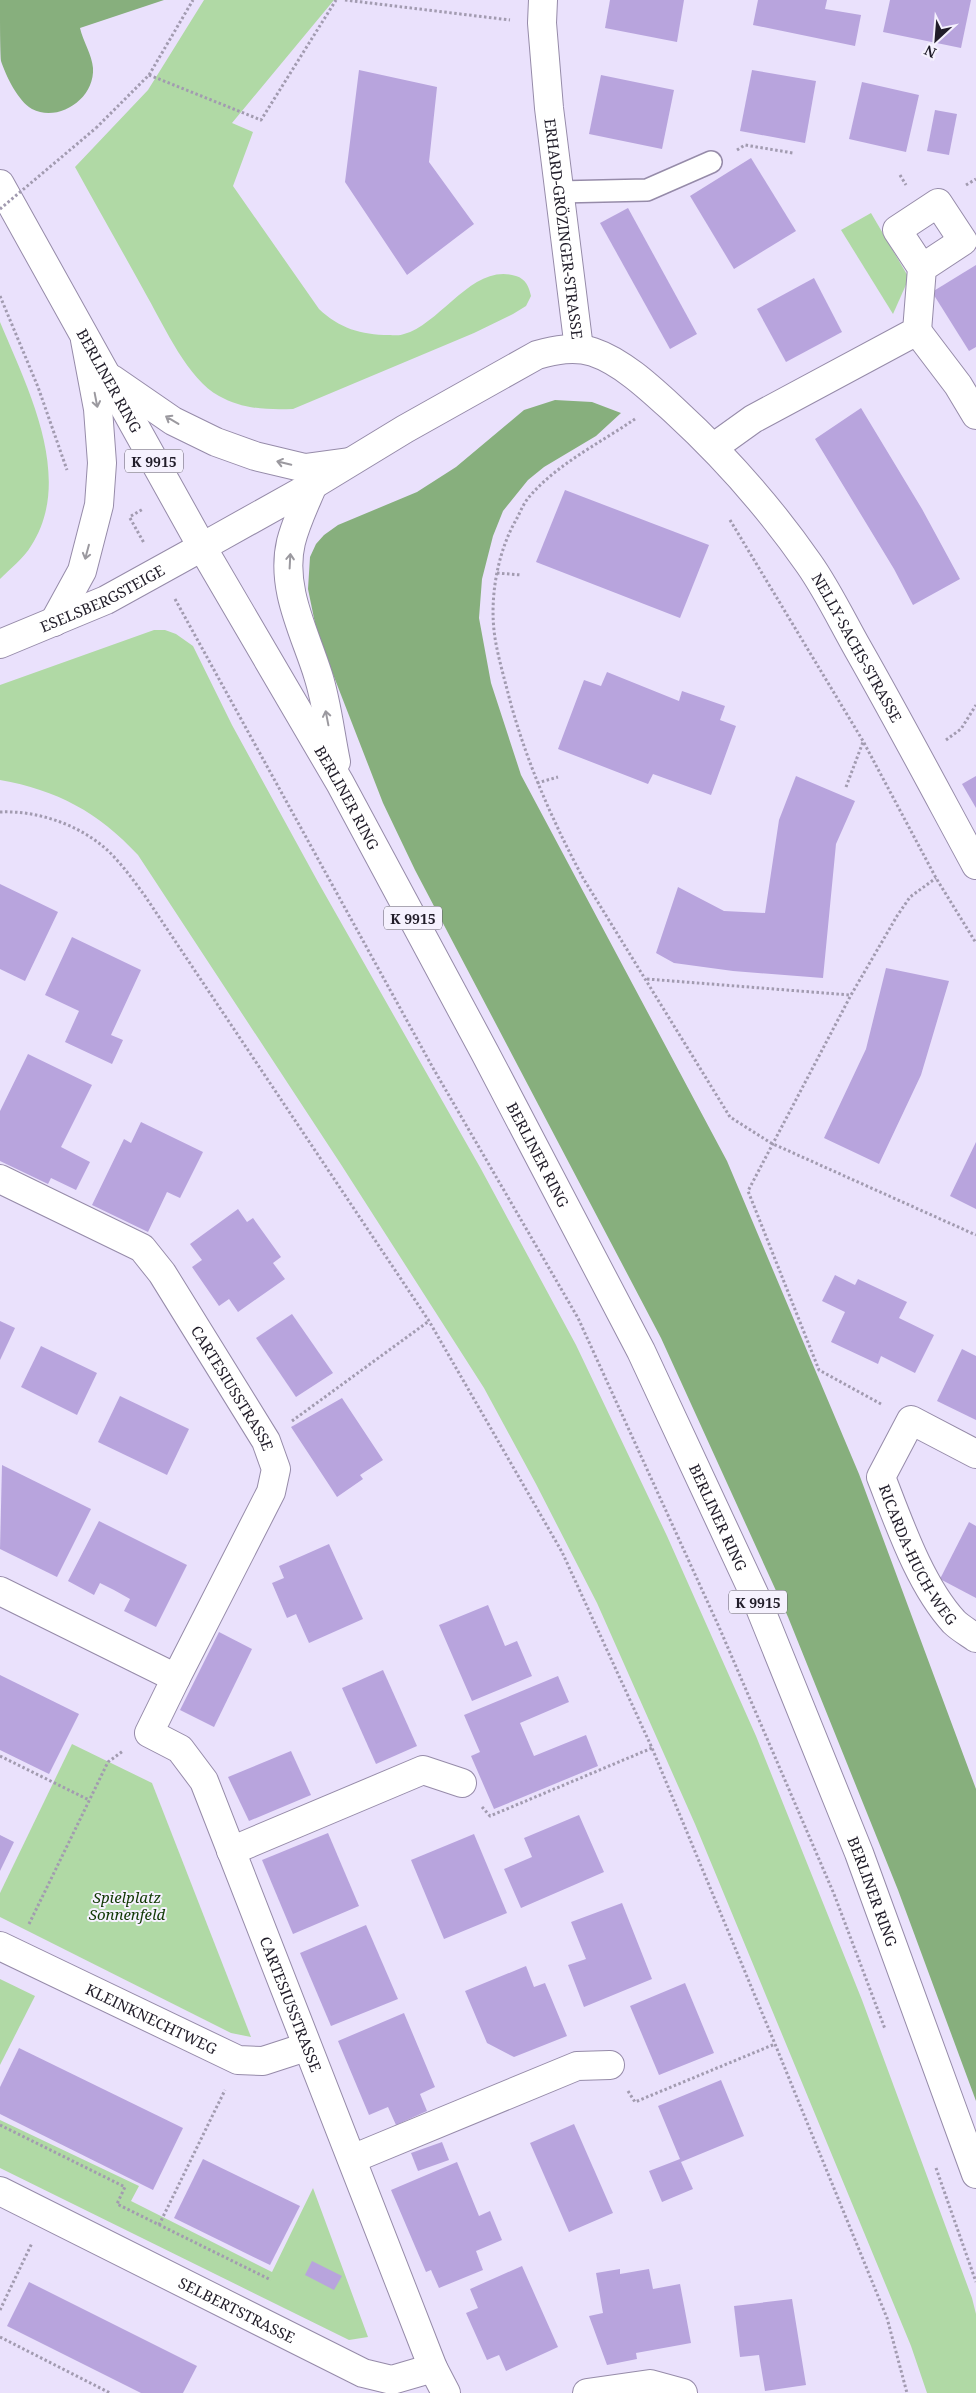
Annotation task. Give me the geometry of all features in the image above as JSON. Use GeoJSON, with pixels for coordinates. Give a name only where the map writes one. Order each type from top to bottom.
{"type":"FeatureCollection","features":[{"type":"Feature","properties":{"kind":"street","name":"ERHARD-GRÖZINGER-STRASSE"},"geometry":{"type":"LineString","coordinates":[[313,485],[349,462],[537,355],[557,350],[579,349],[560,192],[542,12]]}},
{"type":"Feature","properties":{"kind":"street","name":"BERLINER RING"},"geometry":{"type":"LineString","coordinates":[[0,184],[202,547],[340,783],[485,1053],[641,1351],[756,1598],[859,1853],[976,2174]]}},
{"type":"Feature","properties":{"kind":"street"},"geometry":{"type":"LineString","coordinates":[[922,268],[917,331],[958,385],[976,416]]}},
{"type":"Feature","properties":{"kind":"street"},"geometry":{"type":"LineString","coordinates":[[714,447],[753,419],[917,331]]}},
{"type":"Feature","properties":{"kind":"street"},"geometry":{"type":"LineString","coordinates":[[54,622],[82,571],[99,504],[102,463],[98,409],[84,335]]}},
{"type":"Feature","properties":{"kind":"street","name":"NELLY-SACHS-STRASSE"},"geometry":{"type":"LineString","coordinates":[[579,349],[607,358],[662,400],[714,447],[773,515],[811,566],[920,758],[976,865]]}},
{"type":"Feature","properties":{"kind":"street"},"geometry":{"type":"LineString","coordinates":[[106,375],[172,421],[216,442],[255,456],[305,468],[349,462]]}},
{"type":"Feature","properties":{"kind":"street"},"geometry":{"type":"LineString","coordinates":[[313,485],[291,544],[289,580],[295,608],[319,678],[340,783]]}},
{"type":"Feature","properties":{"kind":"street","name":"ESELSBERGSTEIGE"},"geometry":{"type":"LineString","coordinates":[[0,644],[106,600],[160,572],[313,485]]}},
{"type":"Feature","properties":{"kind":"street","name":"CARTESIUSSTRASSE"},"geometry":{"type":"LineString","coordinates":[[0,1179],[142,1248],[162,1273],[266,1441],[276,1469],[271,1492],[149,1733],[180,1749],[204,1781],[306,2047],[352,2158],[433,2368],[446,2393]]}},
{"type":"Feature","properties":{"kind":"street"},"geometry":{"type":"LineString","coordinates":[[911,1420],[976,1454]]}},
{"type":"Feature","properties":{"kind":"street","name":"RICARDA-HUCH-WEG"},"geometry":{"type":"LineString","coordinates":[[911,1420],[881,1477],[907,1544],[939,1602],[955,1623],[976,1638]]}},
{"type":"Feature","properties":{"kind":"street"},"geometry":{"type":"LineString","coordinates":[[0,1591],[176,1678]]}},
{"type":"Feature","properties":{"kind":"street"},"geometry":{"type":"LineString","coordinates":[[231,1852],[423,1770],[462,1783]]}},
{"type":"Feature","properties":{"kind":"street","name":"KLEINKNECHTWEG"},"geometry":{"type":"LineString","coordinates":[[7,1949],[238,2060],[263,2060],[306,2047]]}},
{"type":"Feature","properties":{"kind":"street"},"geometry":{"type":"LineString","coordinates":[[352,2158],[577,2066],[610,2065]]}},
{"type":"Feature","properties":{"kind":"street","name":"SELBERTSTRASSE"},"geometry":{"type":"LineString","coordinates":[[0,2191],[363,2373],[392,2380],[433,2368]]}},
{"type":"Feature","properties":{"kind":"street"},"geometry":{"type":"LineString","coordinates":[[587,2393],[650,2384],[683,2393]]}},
{"type":"Feature","properties":{"kind":"lane"},"geometry":{"type":"LineString","coordinates":[[560,192],[647,190],[711,162]]}},
{"type":"Feature","properties":{"kind":"path"},"geometry":{"type":"LineString","coordinates":[[0,209],[96,128],[149,74],[193,0]]}},
{"type":"Feature","properties":{"kind":"path"},"geometry":{"type":"LineString","coordinates":[[149,74],[261,120],[336,0]]}},
{"type":"Feature","properties":{"kind":"path"},"geometry":{"type":"LineString","coordinates":[[345,0],[542,12]]}},
{"type":"Feature","properties":{"kind":"path"},"geometry":{"type":"LineString","coordinates":[[711,162],[745,145],[793,154]]}},
{"type":"Feature","properties":{"kind":"path"},"geometry":{"type":"LineString","coordinates":[[0,296],[38,387],[74,490],[99,504],[129,517],[433,1068],[578,1318],[723,1636],[834,1894],[888,2037]]}},
{"type":"Feature","properties":{"kind":"path"},"geometry":{"type":"LineString","coordinates":[[662,400],[563,466],[528,498],[510,529],[498,561],[494,591],[494,636],[518,730],[537,783],[561,838],[583,878],[730,1116],[771,1143],[976,1235]]}},
{"type":"Feature","properties":{"kind":"path"},"geometry":{"type":"LineString","coordinates":[[726,512],[863,741],[936,878],[976,943]]}},
{"type":"Feature","properties":{"kind":"path"},"geometry":{"type":"LineString","coordinates":[[497,573],[521,575]]}},
{"type":"Feature","properties":{"kind":"path"},"geometry":{"type":"LineString","coordinates":[[920,758],[961,729],[976,705]]}},
{"type":"Feature","properties":{"kind":"path"},"geometry":{"type":"LineString","coordinates":[[846,787],[863,741]]}},
{"type":"Feature","properties":{"kind":"path"},"geometry":{"type":"LineString","coordinates":[[537,783],[558,777]]}},
{"type":"Feature","properties":{"kind":"path"},"geometry":{"type":"LineString","coordinates":[[0,812],[38,816],[65,825],[91,837],[116,858],[160,919],[429,1320],[562,1552],[652,1748],[887,2318],[907,2393]]}},
{"type":"Feature","properties":{"kind":"path"},"geometry":{"type":"LineString","coordinates":[[911,1420],[820,1370],[748,1191],[771,1143],[851,995],[897,916],[910,897],[936,878]]}},
{"type":"Feature","properties":{"kind":"path"},"geometry":{"type":"LineString","coordinates":[[647,979],[851,995]]}},
{"type":"Feature","properties":{"kind":"path"},"geometry":{"type":"LineString","coordinates":[[266,1441],[429,1320]]}},
{"type":"Feature","properties":{"kind":"path"},"geometry":{"type":"LineString","coordinates":[[462,1783],[490,1816],[652,1748]]}},
{"type":"Feature","properties":{"kind":"path"},"geometry":{"type":"LineString","coordinates":[[0,1756],[88,1800]]}},
{"type":"Feature","properties":{"kind":"path"},"geometry":{"type":"LineString","coordinates":[[7,1949],[108,1762]]}},
{"type":"Feature","properties":{"kind":"path"},"geometry":{"type":"LineString","coordinates":[[610,2065],[636,2102],[775,2044]]}},
{"type":"Feature","properties":{"kind":"path"},"geometry":{"type":"LineString","coordinates":[[159,2225],[208,2127],[238,2060]]}},
{"type":"Feature","properties":{"kind":"path"},"geometry":{"type":"LineString","coordinates":[[0,2124],[125,2187],[117,2204],[271,2280]]}},
{"type":"Feature","properties":{"kind":"path"},"geometry":{"type":"LineString","coordinates":[[934,2164],[976,2282]]}},
{"type":"Feature","properties":{"kind":"path"},"geometry":{"type":"LineString","coordinates":[[0,2310],[46,2214]]}},
{"type":"Feature","properties":{"kind":"path"},"geometry":{"type":"LineString","coordinates":[[0,2337],[110,2393]]}},
{"type":"Feature","properties":{"kind":"green space"},"geometry":{"type":"Polygon","coordinates":[[[0,0],[164,0],[80,28],[93,68],[92,79],[88,89],[73,105],[53,113],[42,113],[32,109],[17,94],[1,61],[0,0]]]}},
{"type":"Feature","properties":{"kind":"green space"},"geometry":{"type":"Polygon","coordinates":[[[204,0],[334,0],[232,123],[253,132],[233,186],[319,309],[334,321],[360,332],[379,335],[401,335],[418,328],[431,319],[471,286],[486,278],[500,274],[516,276],[525,281],[531,296],[526,306],[474,333],[293,409],[264,409],[237,404],[219,396],[197,378],[178,352],[75,167],[148,90],[204,0]]]}},
{"type":"Feature","properties":{"kind":"green space"},"geometry":{"type":"Polygon","coordinates":[[[871,213],[909,278],[893,314],[841,230],[871,213]]]}},
{"type":"Feature","properties":{"kind":"green space"},"geometry":{"type":"Polygon","coordinates":[[[0,322],[33,404],[42,433],[48,462],[49,491],[43,520],[31,546],[21,559],[0,579],[0,322]]]}},
{"type":"Feature","properties":{"kind":"green space"},"geometry":{"type":"Polygon","coordinates":[[[555,400],[592,402],[621,413],[596,436],[544,467],[528,480],[503,511],[493,536],[482,579],[479,618],[491,683],[521,775],[727,1161],[859,1474],[976,1789],[976,2101],[898,1890],[788,1617],[661,1338],[415,870],[383,803],[317,633],[308,589],[310,557],[316,544],[324,535],[338,525],[417,492],[456,467],[524,410],[555,400]]]}},
{"type":"Feature","properties":{"kind":"green space"},"geometry":{"type":"Polygon","coordinates":[[[154,630],[165,630],[176,634],[193,646],[232,725],[318,882],[481,1169],[576,1345],[667,1536],[756,1736],[862,2000],[972,2298],[976,2314],[976,2393],[927,2393],[911,2346],[695,1824],[597,1603],[484,1388],[342,1166],[138,855],[108,827],[75,805],[40,790],[0,780],[0,685],[154,630]]]}},
{"type":"Feature","properties":{"kind":"green space","name":"Spielplatz Sonnenfeld"},"geometry":{"type":"Polygon","coordinates":[[[72,1744],[152,1783],[251,2037],[231,2033],[0,1917],[0,1893],[72,1744]]]}},
{"type":"Feature","properties":{"kind":"green space"},"geometry":{"type":"Polygon","coordinates":[[[0,1979],[35,1996],[0,2065],[0,1979]]]}},
{"type":"Feature","properties":{"kind":"green space"},"geometry":{"type":"Polygon","coordinates":[[[0,2120],[139,2186],[131,2201],[272,2272],[313,2188],[368,2337],[349,2340],[0,2168],[0,2120]]]}},
{"type":"Feature","properties":{"kind":"building"},"geometry":{"type":"Polygon","coordinates":[[[610,0],[684,0],[677,42],[605,28],[610,0]]]}},
{"type":"Feature","properties":{"kind":"building"},"geometry":{"type":"Polygon","coordinates":[[[758,0],[827,0],[825,9],[861,15],[855,46],[753,25],[758,0]]]}},
{"type":"Feature","properties":{"kind":"building"},"geometry":{"type":"Polygon","coordinates":[[[890,0],[971,0],[961,48],[883,32],[890,0]]]}},
{"type":"Feature","properties":{"kind":"building"},"geometry":{"type":"Polygon","coordinates":[[[359,70],[437,87],[429,162],[474,224],[407,275],[345,182],[359,70]]]}},
{"type":"Feature","properties":{"kind":"building"},"geometry":{"type":"Polygon","coordinates":[[[752,70],[816,81],[805,143],[740,131],[752,70]]]}},
{"type":"Feature","properties":{"kind":"building"},"geometry":{"type":"Polygon","coordinates":[[[601,75],[674,90],[662,149],[589,134],[601,75]]]}},
{"type":"Feature","properties":{"kind":"building"},"geometry":{"type":"Polygon","coordinates":[[[862,82],[919,95],[906,152],[849,139],[862,82]]]}},
{"type":"Feature","properties":{"kind":"building"},"geometry":{"type":"Polygon","coordinates":[[[935,110],[957,114],[949,155],[927,151],[935,110]]]}},
{"type":"Feature","properties":{"kind":"building"},"geometry":{"type":"Polygon","coordinates":[[[751,158],[796,231],[734,269],[690,196],[751,158]]]}},
{"type":"Feature","properties":{"kind":"building"},"geometry":{"type":"Polygon","coordinates":[[[628,208],[697,334],[670,349],[600,223],[628,208]]]}},
{"type":"Feature","properties":{"kind":"building"},"geometry":{"type":"Polygon","coordinates":[[[976,265],[976,347],[969,351],[932,292],[976,265]]]}},
{"type":"Feature","properties":{"kind":"building"},"geometry":{"type":"Polygon","coordinates":[[[814,278],[842,332],[786,362],[757,309],[814,278]]]}},
{"type":"Feature","properties":{"kind":"building"},"geometry":{"type":"Polygon","coordinates":[[[861,408],[922,509],[960,579],[913,605],[894,569],[815,439],[861,408]]]}},
{"type":"Feature","properties":{"kind":"building"},"geometry":{"type":"Polygon","coordinates":[[[565,490],[709,545],[680,618],[536,562],[565,490]]]}},
{"type":"Feature","properties":{"kind":"building"},"geometry":{"type":"Polygon","coordinates":[[[607,672],[679,701],[682,691],[725,706],[720,720],[736,726],[711,795],[653,774],[648,784],[558,749],[584,680],[601,686],[607,672]]]}},
{"type":"Feature","properties":{"kind":"building"},"geometry":{"type":"Polygon","coordinates":[[[796,776],[855,801],[836,844],[823,978],[733,971],[674,963],[656,953],[678,887],[724,911],[765,913],[779,820],[796,776]]]}},
{"type":"Feature","properties":{"kind":"building"},"geometry":{"type":"Polygon","coordinates":[[[976,776],[976,808],[962,784],[976,776]]]}},
{"type":"Feature","properties":{"kind":"building"},"geometry":{"type":"Polygon","coordinates":[[[0,884],[58,912],[25,981],[0,969],[0,884]]]}},
{"type":"Feature","properties":{"kind":"building"},"geometry":{"type":"Polygon","coordinates":[[[72,937],[141,970],[111,1035],[123,1040],[112,1064],[65,1042],[79,1011],[45,995],[72,937]]]}},
{"type":"Feature","properties":{"kind":"building"},"geometry":{"type":"Polygon","coordinates":[[[886,968],[949,981],[921,1075],[879,1164],[824,1138],[866,1049],[886,968]]]}},
{"type":"Feature","properties":{"kind":"building"},"geometry":{"type":"Polygon","coordinates":[[[28,1054],[92,1085],[61,1147],[90,1162],[76,1190],[51,1178],[48,1184],[0,1161],[0,1111],[28,1054]]]}},
{"type":"Feature","properties":{"kind":"building"},"geometry":{"type":"Polygon","coordinates":[[[141,1122],[203,1152],[180,1198],[167,1192],[148,1232],[92,1205],[124,1139],[131,1143],[141,1122]]]}},
{"type":"Feature","properties":{"kind":"building"},"geometry":{"type":"Polygon","coordinates":[[[976,1142],[976,1209],[950,1196],[976,1142]]]}},
{"type":"Feature","properties":{"kind":"building"},"geometry":{"type":"Polygon","coordinates":[[[238,1209],[247,1222],[253,1218],[281,1257],[273,1263],[285,1279],[238,1312],[229,1299],[219,1306],[192,1267],[202,1260],[190,1244],[238,1209]]]}},
{"type":"Feature","properties":{"kind":"building"},"geometry":{"type":"Polygon","coordinates":[[[835,1275],[855,1285],[858,1279],[907,1302],[899,1318],[934,1335],[915,1373],[881,1356],[878,1364],[831,1342],[845,1312],[822,1301],[835,1275]]]}},
{"type":"Feature","properties":{"kind":"building"},"geometry":{"type":"Polygon","coordinates":[[[292,1314],[333,1373],[296,1397],[256,1338],[292,1314]]]}},
{"type":"Feature","properties":{"kind":"building"},"geometry":{"type":"Polygon","coordinates":[[[0,1321],[15,1328],[0,1360],[0,1321]]]}},
{"type":"Feature","properties":{"kind":"building"},"geometry":{"type":"Polygon","coordinates":[[[41,1346],[97,1373],[77,1415],[21,1387],[41,1346]]]}},
{"type":"Feature","properties":{"kind":"building"},"geometry":{"type":"Polygon","coordinates":[[[962,1349],[976,1356],[976,1420],[937,1401],[962,1349]]]}},
{"type":"Feature","properties":{"kind":"building"},"geometry":{"type":"Polygon","coordinates":[[[120,1396],[189,1429],[167,1475],[98,1442],[120,1396]]]}},
{"type":"Feature","properties":{"kind":"building"},"geometry":{"type":"Polygon","coordinates":[[[342,1398],[383,1460],[360,1475],[363,1479],[337,1497],[291,1427],[342,1398]]]}},
{"type":"Feature","properties":{"kind":"building"},"geometry":{"type":"Polygon","coordinates":[[[2,1465],[91,1509],[57,1577],[0,1549],[2,1465]]]}},
{"type":"Feature","properties":{"kind":"building"},"geometry":{"type":"Polygon","coordinates":[[[99,1521],[187,1565],[156,1627],[124,1611],[130,1599],[114,1590],[100,1583],[94,1595],[68,1581],[99,1521]]]}},
{"type":"Feature","properties":{"kind":"building"},"geometry":{"type":"Polygon","coordinates":[[[969,1522],[976,1526],[976,1598],[940,1579],[969,1522]]]}},
{"type":"Feature","properties":{"kind":"building"},"geometry":{"type":"Polygon","coordinates":[[[329,1544],[363,1619],[309,1643],[296,1614],[287,1618],[272,1583],[284,1578],[279,1566],[329,1544]]]}},
{"type":"Feature","properties":{"kind":"building"},"geometry":{"type":"Polygon","coordinates":[[[488,1605],[505,1646],[517,1641],[532,1676],[472,1701],[439,1625],[488,1605]]]}},
{"type":"Feature","properties":{"kind":"building"},"geometry":{"type":"Polygon","coordinates":[[[219,1632],[252,1649],[214,1727],[180,1710],[219,1632]]]}},
{"type":"Feature","properties":{"kind":"building"},"geometry":{"type":"Polygon","coordinates":[[[383,1670],[417,1746],[376,1764],[342,1688],[383,1670]]]}},
{"type":"Feature","properties":{"kind":"building"},"geometry":{"type":"Polygon","coordinates":[[[0,1675],[79,1714],[49,1774],[0,1750],[0,1675]]]}},
{"type":"Feature","properties":{"kind":"building"},"geometry":{"type":"Polygon","coordinates":[[[558,1676],[569,1702],[520,1723],[534,1756],[586,1735],[598,1766],[494,1809],[471,1756],[480,1752],[464,1715],[558,1676]]]}},
{"type":"Feature","properties":{"kind":"building"},"geometry":{"type":"Polygon","coordinates":[[[291,1751],[311,1795],[249,1821],[228,1777],[291,1751]]]}},
{"type":"Feature","properties":{"kind":"building"},"geometry":{"type":"Polygon","coordinates":[[[579,1815],[604,1872],[521,1908],[504,1869],[532,1857],[524,1838],[579,1815]]]}},
{"type":"Feature","properties":{"kind":"building"},"geometry":{"type":"Polygon","coordinates":[[[328,1833],[359,1906],[293,1934],[262,1860],[328,1833]]]}},
{"type":"Feature","properties":{"kind":"building"},"geometry":{"type":"Polygon","coordinates":[[[474,1834],[507,1913],[444,1939],[411,1860],[474,1834]]]}},
{"type":"Feature","properties":{"kind":"building"},"geometry":{"type":"Polygon","coordinates":[[[0,1835],[14,1842],[0,1871],[0,1835]]]}},
{"type":"Feature","properties":{"kind":"building"},"geometry":{"type":"Polygon","coordinates":[[[622,1903],[652,1979],[584,2007],[568,1965],[586,1959],[571,1922],[622,1903]]]}},
{"type":"Feature","properties":{"kind":"building"},"geometry":{"type":"Polygon","coordinates":[[[366,1925],[398,1999],[331,2026],[300,1953],[366,1925]]]}},
{"type":"Feature","properties":{"kind":"building"},"geometry":{"type":"Polygon","coordinates":[[[526,1966],[534,1987],[545,1983],[567,2036],[514,2057],[487,2043],[465,1991],[526,1966]]]}},
{"type":"Feature","properties":{"kind":"building"},"geometry":{"type":"Polygon","coordinates":[[[685,1983],[714,2053],[659,2075],[630,2006],[685,1983]]]}},
{"type":"Feature","properties":{"kind":"building"},"geometry":{"type":"Polygon","coordinates":[[[404,2013],[435,2087],[420,2094],[427,2111],[396,2125],[388,2107],[369,2115],[338,2041],[404,2013]]]}},
{"type":"Feature","properties":{"kind":"building"},"geometry":{"type":"Polygon","coordinates":[[[19,2048],[183,2128],[153,2190],[0,2114],[0,2087],[19,2048]]]}},
{"type":"Feature","properties":{"kind":"building"},"geometry":{"type":"Polygon","coordinates":[[[721,2080],[744,2136],[681,2162],[693,2189],[662,2202],[649,2171],[680,2159],[658,2106],[721,2080]]]}},
{"type":"Feature","properties":{"kind":"building"},"geometry":{"type":"Polygon","coordinates":[[[574,2124],[613,2213],[569,2232],[530,2143],[574,2124]]]}},
{"type":"Feature","properties":{"kind":"building"},"geometry":{"type":"Polygon","coordinates":[[[442,2142],[449,2160],[418,2171],[411,2153],[442,2142]]]}},
{"type":"Feature","properties":{"kind":"building"},"geometry":{"type":"Polygon","coordinates":[[[203,2159],[300,2206],[270,2265],[174,2218],[203,2159]]]}},
{"type":"Feature","properties":{"kind":"building"},"geometry":{"type":"Polygon","coordinates":[[[457,2162],[479,2216],[490,2211],[502,2240],[476,2251],[483,2270],[439,2288],[431,2270],[426,2272],[391,2190],[457,2162]]]}},
{"type":"Feature","properties":{"kind":"building"},"geometry":{"type":"Polygon","coordinates":[[[312,2261],[342,2276],[334,2290],[305,2275],[312,2261]]]}},
{"type":"Feature","properties":{"kind":"building"},"geometry":{"type":"Polygon","coordinates":[[[522,2266],[558,2347],[506,2371],[499,2355],[487,2360],[466,2313],[478,2308],[470,2289],[522,2266]]]}},
{"type":"Feature","properties":{"kind":"building"},"geometry":{"type":"Polygon","coordinates":[[[620,2269],[620,2274],[649,2269],[653,2289],[680,2284],[691,2343],[636,2353],[637,2359],[607,2365],[589,2316],[603,2313],[596,2273],[620,2269]]]}},
{"type":"Feature","properties":{"kind":"building"},"geometry":{"type":"Polygon","coordinates":[[[29,2282],[197,2366],[183,2393],[141,2393],[7,2326],[29,2282]]]}},
{"type":"Feature","properties":{"kind":"building"},"geometry":{"type":"Polygon","coordinates":[[[792,2299],[806,2385],[765,2391],[759,2355],[740,2357],[734,2306],[792,2299]]]}}]}
